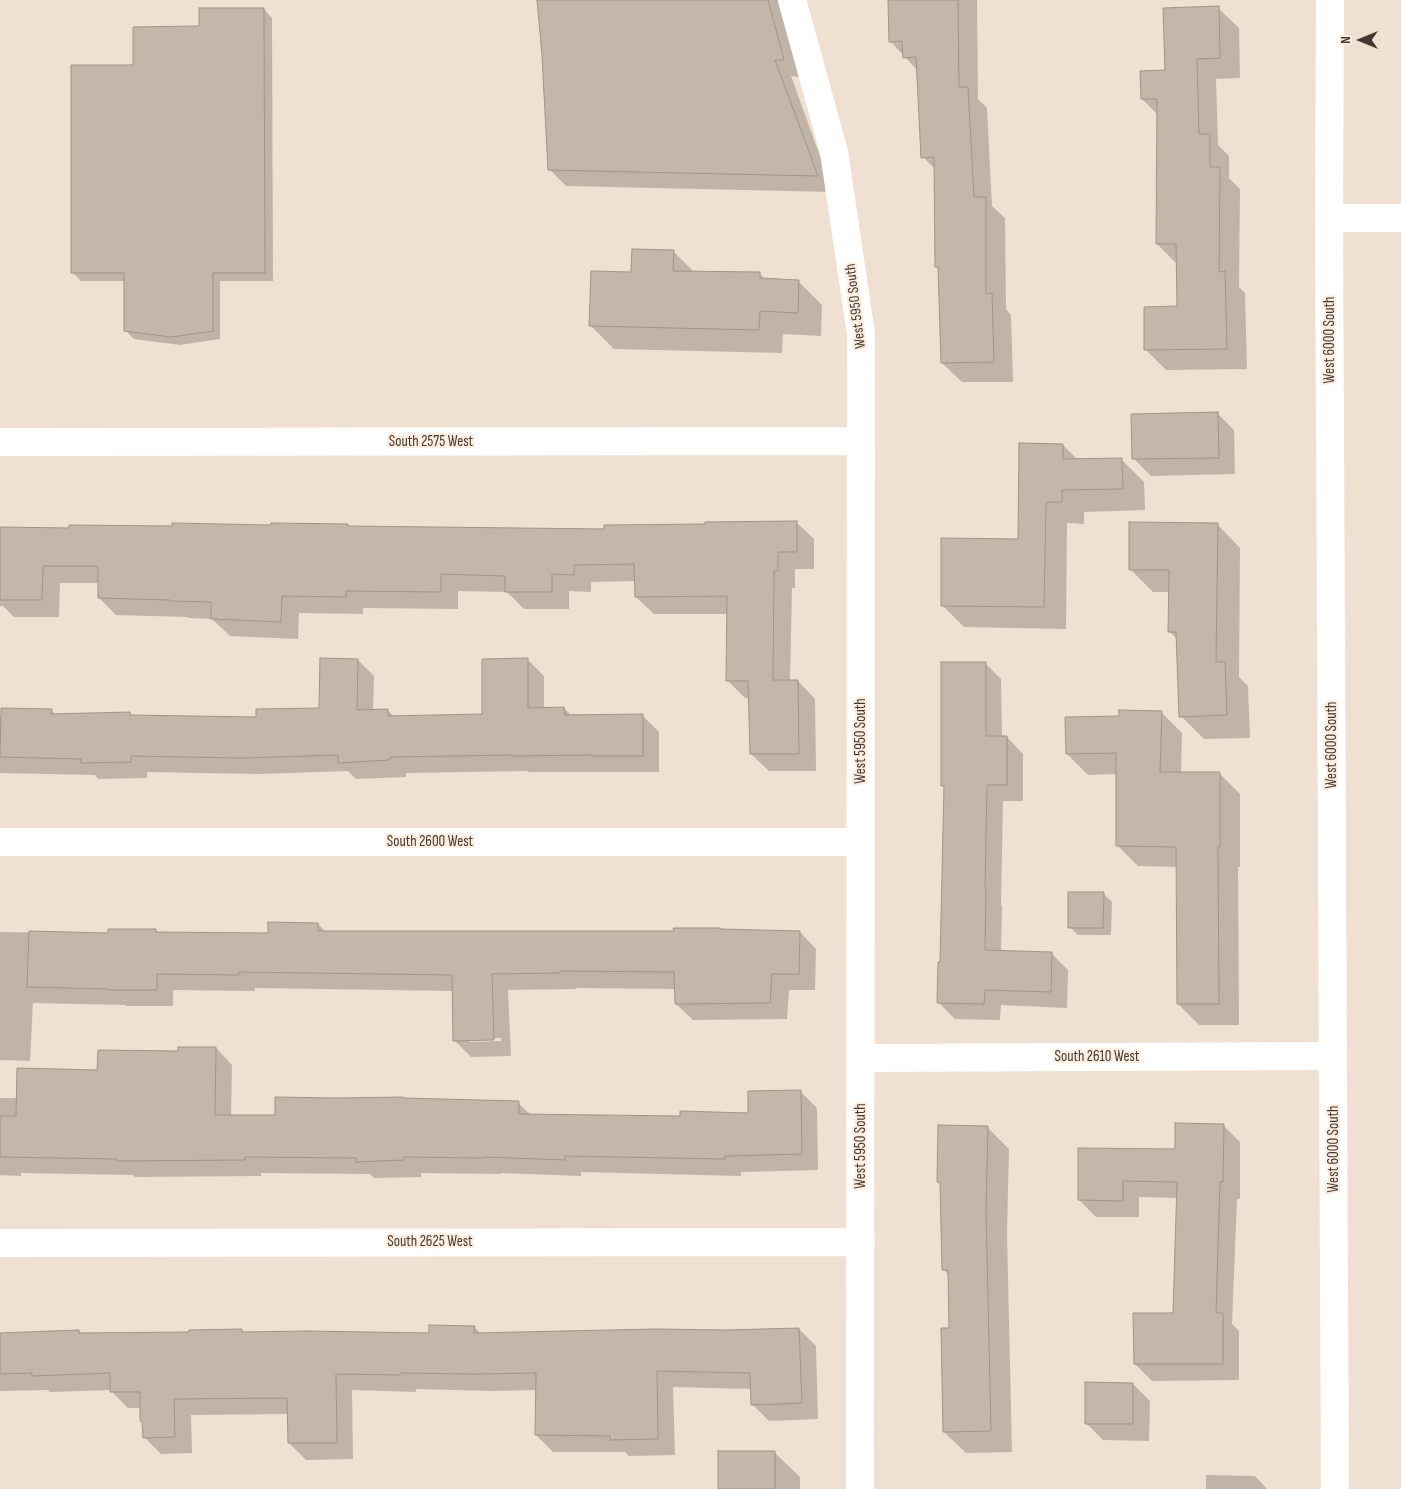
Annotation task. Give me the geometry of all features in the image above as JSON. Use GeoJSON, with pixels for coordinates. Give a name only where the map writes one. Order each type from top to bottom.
{"type":"FeatureCollection","features":[{"type":"Feature","properties":{"kind":"street","name":"West 5950 South"},"geometry":{"type":"LineString","coordinates":[[792,0],[834,152],[861,334],[860,1489]]}},
{"type":"Feature","properties":{"kind":"street","name":"West 6000 South"},"geometry":{"type":"LineString","coordinates":[[1330,0],[1329,218],[1335,1489]]}},
{"type":"Feature","properties":{"kind":"street"},"geometry":{"type":"LineString","coordinates":[[1329,218],[1401,218]]}},
{"type":"Feature","properties":{"kind":"street","name":"South 2575 West"},"geometry":{"type":"LineString","coordinates":[[0,442],[861,441]]}},
{"type":"Feature","properties":{"kind":"street","name":"South 2600 West"},"geometry":{"type":"LineString","coordinates":[[0,842],[861,842]]}},
{"type":"Feature","properties":{"kind":"street","name":"South 2610 West"},"geometry":{"type":"LineString","coordinates":[[861,1058],[1333,1056]]}},
{"type":"Feature","properties":{"kind":"street","name":"South 2625 West"},"geometry":{"type":"LineString","coordinates":[[0,1243],[861,1242]]}},
{"type":"Feature","properties":{"kind":"building"},"geometry":{"type":"Polygon","coordinates":[[[537,0],[768,0],[784,60],[775,60],[818,176],[548,170],[537,0]]]}},
{"type":"Feature","properties":{"kind":"building"},"geometry":{"type":"Polygon","coordinates":[[[888,0],[958,0],[959,87],[968,87],[974,197],[986,197],[986,294],[992,293],[994,362],[941,363],[938,267],[935,267],[934,157],[921,158],[916,57],[903,58],[902,41],[889,42],[888,0]]]}},
{"type":"Feature","properties":{"kind":"building"},"geometry":{"type":"Polygon","coordinates":[[[1219,6],[1220,58],[1197,59],[1199,134],[1210,134],[1210,167],[1220,167],[1219,272],[1225,271],[1227,349],[1144,350],[1144,307],[1177,306],[1176,244],[1156,244],[1157,99],[1141,99],[1140,71],[1165,70],[1163,8],[1219,6]]]}},
{"type":"Feature","properties":{"kind":"building"},"geometry":{"type":"Polygon","coordinates":[[[199,8],[264,8],[265,273],[213,273],[213,331],[171,337],[124,331],[124,273],[71,273],[71,65],[133,65],[133,27],[199,26],[199,8]]]}},
{"type":"Feature","properties":{"kind":"building"},"geometry":{"type":"Polygon","coordinates":[[[632,249],[674,250],[673,271],[760,272],[760,278],[799,280],[798,313],[760,311],[759,330],[589,326],[591,271],[631,272],[632,249]]]}},
{"type":"Feature","properties":{"kind":"building"},"geometry":{"type":"Polygon","coordinates":[[[1218,412],[1219,458],[1132,459],[1131,414],[1218,412]]]}},
{"type":"Feature","properties":{"kind":"building"},"geometry":{"type":"Polygon","coordinates":[[[1019,443],[1063,444],[1063,459],[1122,458],[1123,489],[1062,490],[1062,502],[1046,502],[1044,607],[941,606],[941,538],[1018,539],[1019,443]]]}},
{"type":"Feature","properties":{"kind":"building"},"geometry":{"type":"Polygon","coordinates":[[[797,521],[797,552],[778,552],[778,571],[774,571],[773,680],[798,680],[799,754],[750,754],[748,681],[726,681],[727,596],[635,597],[634,564],[574,565],[574,575],[552,574],[552,592],[505,592],[505,576],[441,574],[441,592],[346,591],[346,597],[282,596],[281,622],[211,619],[211,602],[98,598],[98,566],[43,566],[42,600],[0,600],[0,527],[69,528],[69,525],[172,526],[172,523],[271,525],[271,523],[348,524],[348,526],[604,529],[604,525],[797,521]]]}},
{"type":"Feature","properties":{"kind":"building"},"geometry":{"type":"Polygon","coordinates":[[[1129,522],[1218,523],[1216,662],[1225,662],[1227,715],[1179,717],[1176,632],[1168,632],[1169,570],[1129,570],[1129,522]]]}},
{"type":"Feature","properties":{"kind":"building"},"geometry":{"type":"Polygon","coordinates":[[[320,658],[358,659],[357,710],[388,709],[388,716],[482,714],[482,659],[528,658],[528,708],[564,707],[565,715],[643,714],[643,756],[511,755],[390,757],[390,760],[338,763],[338,755],[242,758],[131,756],[131,762],[81,763],[81,759],[0,757],[1,708],[52,709],[51,714],[130,712],[130,715],[256,717],[256,709],[319,708],[320,658]]]}},
{"type":"Feature","properties":{"kind":"building"},"geometry":{"type":"Polygon","coordinates":[[[941,662],[986,662],[986,736],[1007,736],[1007,785],[987,785],[985,950],[1052,952],[1051,992],[985,990],[984,1004],[937,1003],[938,962],[940,962],[944,786],[941,786],[941,662]]]}},
{"type":"Feature","properties":{"kind":"building"},"geometry":{"type":"Polygon","coordinates":[[[1119,710],[1162,711],[1160,772],[1220,772],[1220,847],[1218,847],[1219,1004],[1177,1004],[1176,847],[1116,846],[1116,753],[1066,754],[1065,717],[1119,716],[1119,710]]]}},
{"type":"Feature","properties":{"kind":"building"},"geometry":{"type":"Polygon","coordinates":[[[1068,892],[1104,892],[1103,928],[1068,928],[1068,892]]]}},
{"type":"Feature","properties":{"kind":"building"},"geometry":{"type":"Polygon","coordinates":[[[268,922],[318,923],[318,931],[674,931],[673,928],[720,928],[800,931],[799,974],[772,974],[770,1003],[675,1004],[674,972],[560,971],[560,973],[492,974],[494,1040],[453,1041],[452,975],[239,972],[239,975],[157,974],[157,990],[27,987],[29,931],[108,933],[108,929],[156,929],[156,932],[268,933],[268,922]]]}},
{"type":"Feature","properties":{"kind":"building"},"geometry":{"type":"Polygon","coordinates":[[[178,1047],[216,1047],[215,1115],[275,1115],[275,1097],[403,1097],[519,1101],[519,1114],[680,1116],[680,1111],[748,1113],[748,1091],[801,1090],[802,1154],[725,1156],[725,1159],[565,1156],[565,1160],[485,1157],[404,1157],[404,1160],[356,1162],[356,1158],[245,1157],[245,1160],[117,1161],[117,1159],[0,1157],[0,1116],[16,1116],[17,1068],[97,1070],[98,1050],[178,1051],[178,1047]]]}},
{"type":"Feature","properties":{"kind":"building"},"geometry":{"type":"Polygon","coordinates":[[[1175,1123],[1224,1124],[1223,1182],[1220,1182],[1216,1313],[1223,1313],[1223,1364],[1134,1364],[1133,1313],[1173,1313],[1177,1182],[1123,1181],[1123,1201],[1078,1200],[1078,1148],[1175,1149],[1175,1123]]]}},
{"type":"Feature","properties":{"kind":"building"},"geometry":{"type":"Polygon","coordinates":[[[938,1125],[988,1126],[986,1211],[991,1431],[943,1432],[941,1328],[949,1328],[948,1270],[942,1270],[940,1183],[937,1182],[938,1125]]]}},
{"type":"Feature","properties":{"kind":"building"},"geometry":{"type":"Polygon","coordinates":[[[429,1325],[475,1326],[474,1333],[799,1328],[802,1403],[751,1405],[750,1373],[657,1371],[658,1439],[610,1440],[610,1436],[535,1435],[536,1373],[336,1374],[337,1443],[288,1443],[287,1398],[174,1399],[175,1437],[143,1438],[142,1421],[140,1421],[140,1392],[110,1392],[110,1373],[32,1376],[32,1373],[0,1374],[0,1333],[79,1330],[79,1333],[189,1332],[189,1330],[242,1329],[242,1332],[429,1333],[429,1325]]]}},
{"type":"Feature","properties":{"kind":"building"},"geometry":{"type":"Polygon","coordinates":[[[1085,1382],[1133,1383],[1133,1424],[1085,1424],[1085,1382]]]}},
{"type":"Feature","properties":{"kind":"building"},"geometry":{"type":"Polygon","coordinates":[[[718,1451],[775,1451],[775,1489],[718,1489],[718,1451]]]}}]}
